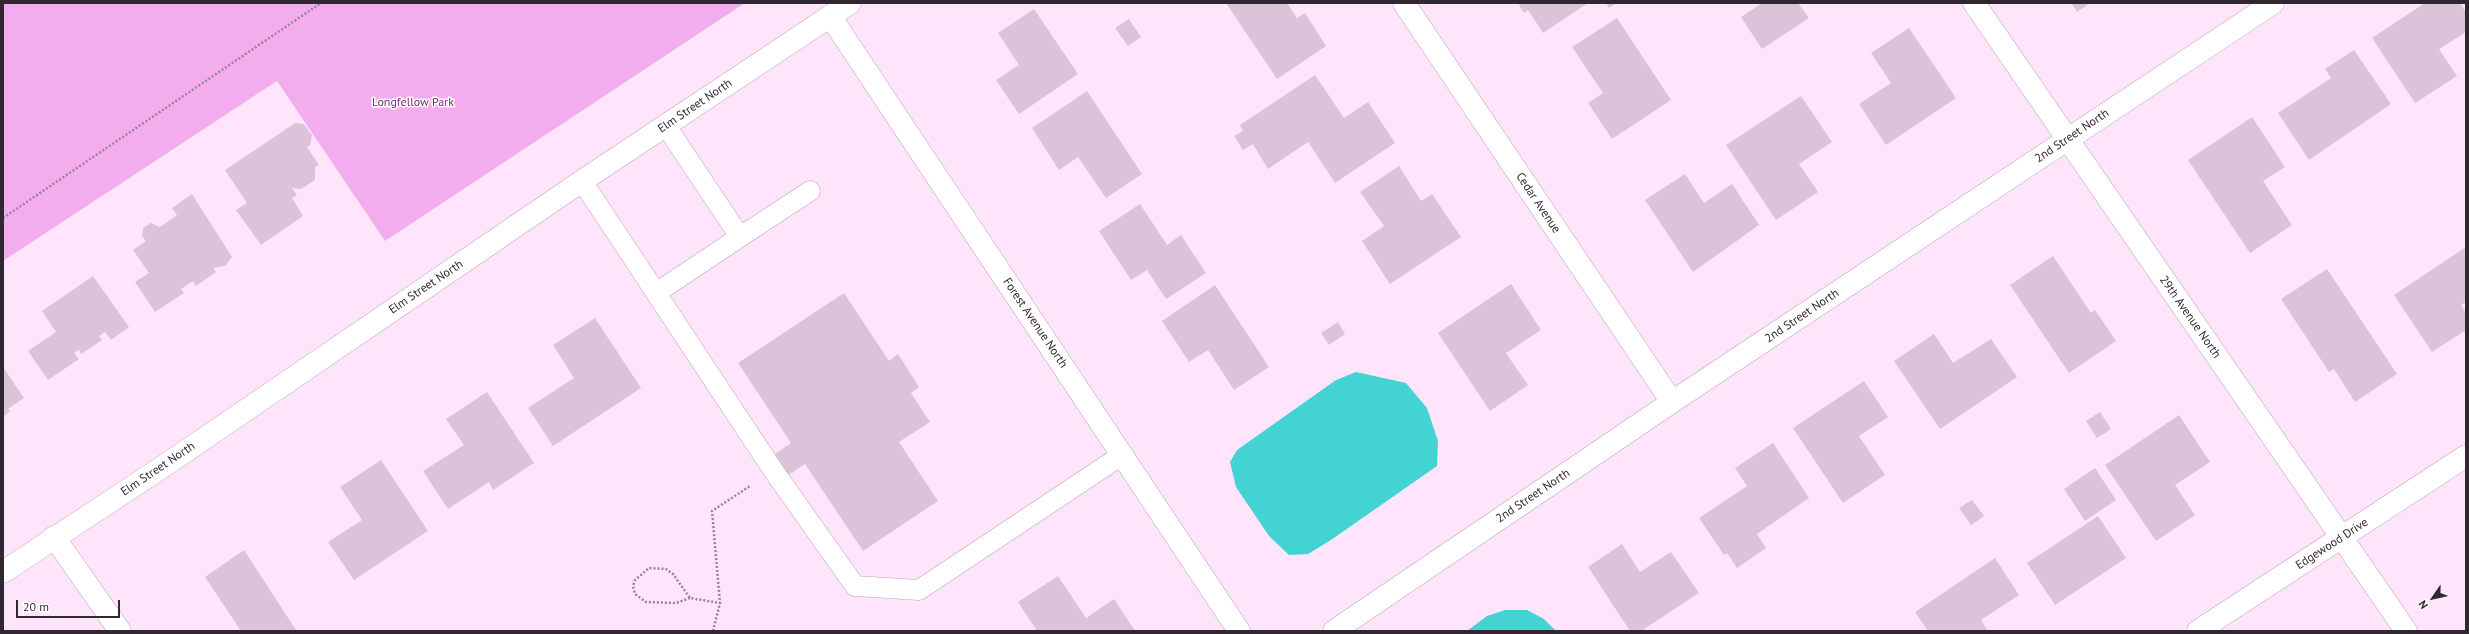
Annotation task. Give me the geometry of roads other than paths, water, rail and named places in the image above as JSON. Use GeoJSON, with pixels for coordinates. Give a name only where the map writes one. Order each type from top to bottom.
{"type":"FeatureCollection","features":[{"type":"Feature","properties":{"kind":"street","name":"Elm Street North"},"geometry":{"type":"LineString","coordinates":[[3,572],[161,468],[582,181],[850,3]]}},
{"type":"Feature","properties":{"kind":"street","name":"Cedar Avenue"},"geometry":{"type":"LineString","coordinates":[[1404,3],[1672,402]]}},
{"type":"Feature","properties":{"kind":"street","name":"29th Avenue North"},"geometry":{"type":"LineString","coordinates":[[1974,3],[2406,631]]}},
{"type":"Feature","properties":{"kind":"street","name":"2nd Street North"},"geometry":{"type":"LineString","coordinates":[[1334,631],[1672,402],[2273,3]]}},
{"type":"Feature","properties":{"kind":"street","name":"Forest Avenue North"},"geometry":{"type":"LineString","coordinates":[[830,16],[1240,631]]}},
{"type":"Feature","properties":{"kind":"street","name":"Edgewood Drive"},"geometry":{"type":"LineString","coordinates":[[2198,631],[2466,456]]}},
{"type":"Feature","properties":{"kind":"street"},"geometry":{"type":"LineString","coordinates":[[54,537],[120,631]]}},
{"type":"Feature","properties":{"kind":"lane"},"geometry":{"type":"LineString","coordinates":[[666,126],[740,237]]}},
{"type":"Feature","properties":{"kind":"lane"},"geometry":{"type":"LineString","coordinates":[[582,181],[773,470],[854,586],[919,590],[1122,455]]}},
{"type":"Feature","properties":{"kind":"lane"},"geometry":{"type":"LineString","coordinates":[[656,293],[810,191]]}},
{"type":"Feature","properties":{"kind":"park label","name":"Longfellow Park"},"geometry":{"type":"Point","coordinates":[413,103]}}]}
